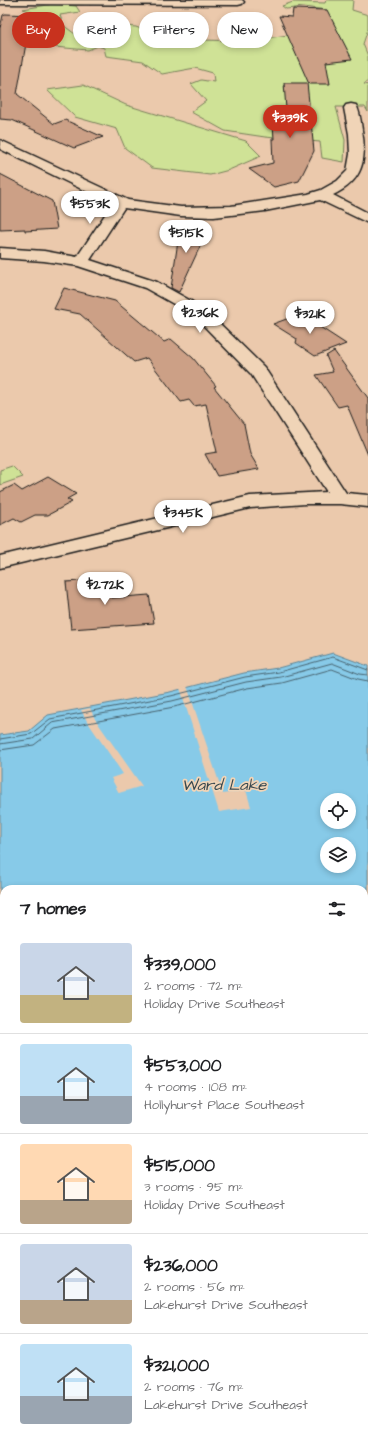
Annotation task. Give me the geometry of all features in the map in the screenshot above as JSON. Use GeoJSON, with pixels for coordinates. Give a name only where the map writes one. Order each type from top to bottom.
{"type":"FeatureCollection","features":[{"type":"Feature","properties":{"kind":"street"},"geometry":{"type":"LineString","coordinates":[[0,1],[238,2]]}},
{"type":"Feature","properties":{"kind":"street"},"geometry":{"type":"LineString","coordinates":[[0,144],[121,202],[164,211],[209,213],[256,208],[322,195],[331,191],[350,178],[363,143],[351,108]]}},
{"type":"Feature","properties":{"kind":"street"},"geometry":{"type":"LineString","coordinates":[[322,195],[368,219]]}},
{"type":"Feature","properties":{"kind":"street"},"geometry":{"type":"LineString","coordinates":[[81,262],[121,202]]}},
{"type":"Feature","properties":{"kind":"street"},"geometry":{"type":"LineString","coordinates":[[0,253],[44,256],[81,262],[151,285],[185,304],[209,322],[258,371],[340,498]]}},
{"type":"Feature","properties":{"kind":"street"},"geometry":{"type":"LineString","coordinates":[[0,562],[250,502],[305,498],[340,498],[368,501]]}},
{"type":"Feature","properties":{"kind":"green space"},"geometry":{"type":"Polygon","coordinates":[[[326,0],[353,0],[352,10],[368,15],[368,29],[363,44],[368,56],[368,81],[364,84],[368,85],[368,112],[365,107],[336,107],[345,140],[344,162],[322,158],[320,142],[265,137],[225,131],[191,112],[206,101],[191,84],[201,80],[214,82],[213,73],[195,68],[162,74],[143,61],[106,56],[104,48],[131,48],[131,27],[139,28],[139,48],[209,48],[209,40],[217,40],[217,48],[273,48],[273,37],[288,35],[327,10],[304,7],[286,9],[282,6],[293,2],[325,3],[326,0]]]}},
{"type":"Feature","properties":{"kind":"green space"},"geometry":{"type":"Polygon","coordinates":[[[54,4],[76,6],[80,12],[65,14],[65,12],[31,12],[23,9],[54,4]]]}},
{"type":"Feature","properties":{"kind":"green space"},"geometry":{"type":"Polygon","coordinates":[[[65,26],[73,32],[73,48],[93,48],[88,50],[65,48],[65,26]]]}},
{"type":"Feature","properties":{"kind":"green space"},"geometry":{"type":"Polygon","coordinates":[[[83,85],[126,105],[246,141],[261,156],[229,170],[210,175],[152,168],[125,148],[117,129],[75,117],[47,90],[83,85]]]}},
{"type":"Feature","properties":{"kind":"green space"},"geometry":{"type":"Polygon","coordinates":[[[12,466],[23,477],[0,485],[0,470],[12,466]]]}},
{"type":"Feature","properties":{"kind":"water","name":"Ward Lake"},"geometry":{"type":"Polygon","coordinates":[[[333,653],[368,666],[368,885],[0,885],[0,735],[29,731],[48,715],[170,692],[244,673],[278,668],[333,653]]]}},
{"type":"Feature","properties":{"kind":"pier"},"geometry":{"type":"Polygon","coordinates":[[[187,686],[223,794],[246,790],[251,807],[219,812],[180,688],[187,686]]]}},
{"type":"Feature","properties":{"kind":"pier"},"geometry":{"type":"Polygon","coordinates":[[[90,708],[95,719],[142,786],[119,793],[111,778],[123,774],[81,710],[90,708]]]}},
{"type":"Feature","properties":{"kind":"building"},"geometry":{"type":"Polygon","coordinates":[[[293,9],[327,10],[352,59],[326,62],[330,84],[309,84],[279,16],[292,17],[293,9]]]}},
{"type":"Feature","properties":{"kind":"building"},"geometry":{"type":"Polygon","coordinates":[[[12,14],[12,48],[25,48],[17,94],[54,124],[65,120],[103,137],[74,148],[12,120],[0,119],[0,28],[3,15],[12,14]]]}},
{"type":"Feature","properties":{"kind":"building"},"geometry":{"type":"Polygon","coordinates":[[[284,83],[307,83],[314,151],[299,181],[274,187],[249,169],[273,163],[272,139],[274,139],[272,109],[286,109],[284,83]]]}},
{"type":"Feature","properties":{"kind":"building"},"geometry":{"type":"Polygon","coordinates":[[[0,174],[52,201],[57,229],[25,231],[25,229],[0,230],[0,174]]]}},
{"type":"Feature","properties":{"kind":"building"},"geometry":{"type":"Polygon","coordinates":[[[180,228],[208,229],[179,292],[171,288],[180,228]]]}},
{"type":"Feature","properties":{"kind":"building"},"geometry":{"type":"Polygon","coordinates":[[[64,288],[115,301],[164,342],[171,339],[193,358],[244,424],[250,454],[259,469],[217,476],[205,454],[217,452],[206,404],[194,406],[189,400],[181,402],[147,358],[134,362],[80,314],[54,309],[64,288]]]}},
{"type":"Feature","properties":{"kind":"building"},"geometry":{"type":"Polygon","coordinates":[[[300,314],[346,344],[315,356],[296,343],[297,339],[273,324],[300,314]]]}},
{"type":"Feature","properties":{"kind":"building"},"geometry":{"type":"Polygon","coordinates":[[[334,351],[368,398],[368,455],[347,405],[338,407],[316,375],[333,372],[326,356],[334,351]]]}},
{"type":"Feature","properties":{"kind":"building"},"geometry":{"type":"Polygon","coordinates":[[[48,477],[76,494],[67,499],[72,502],[48,515],[35,515],[21,522],[14,518],[0,525],[0,492],[14,485],[22,491],[48,477]]]}},
{"type":"Feature","properties":{"kind":"building"},"geometry":{"type":"Polygon","coordinates":[[[108,579],[111,598],[149,595],[154,623],[71,629],[66,582],[108,579]]]}}]}
